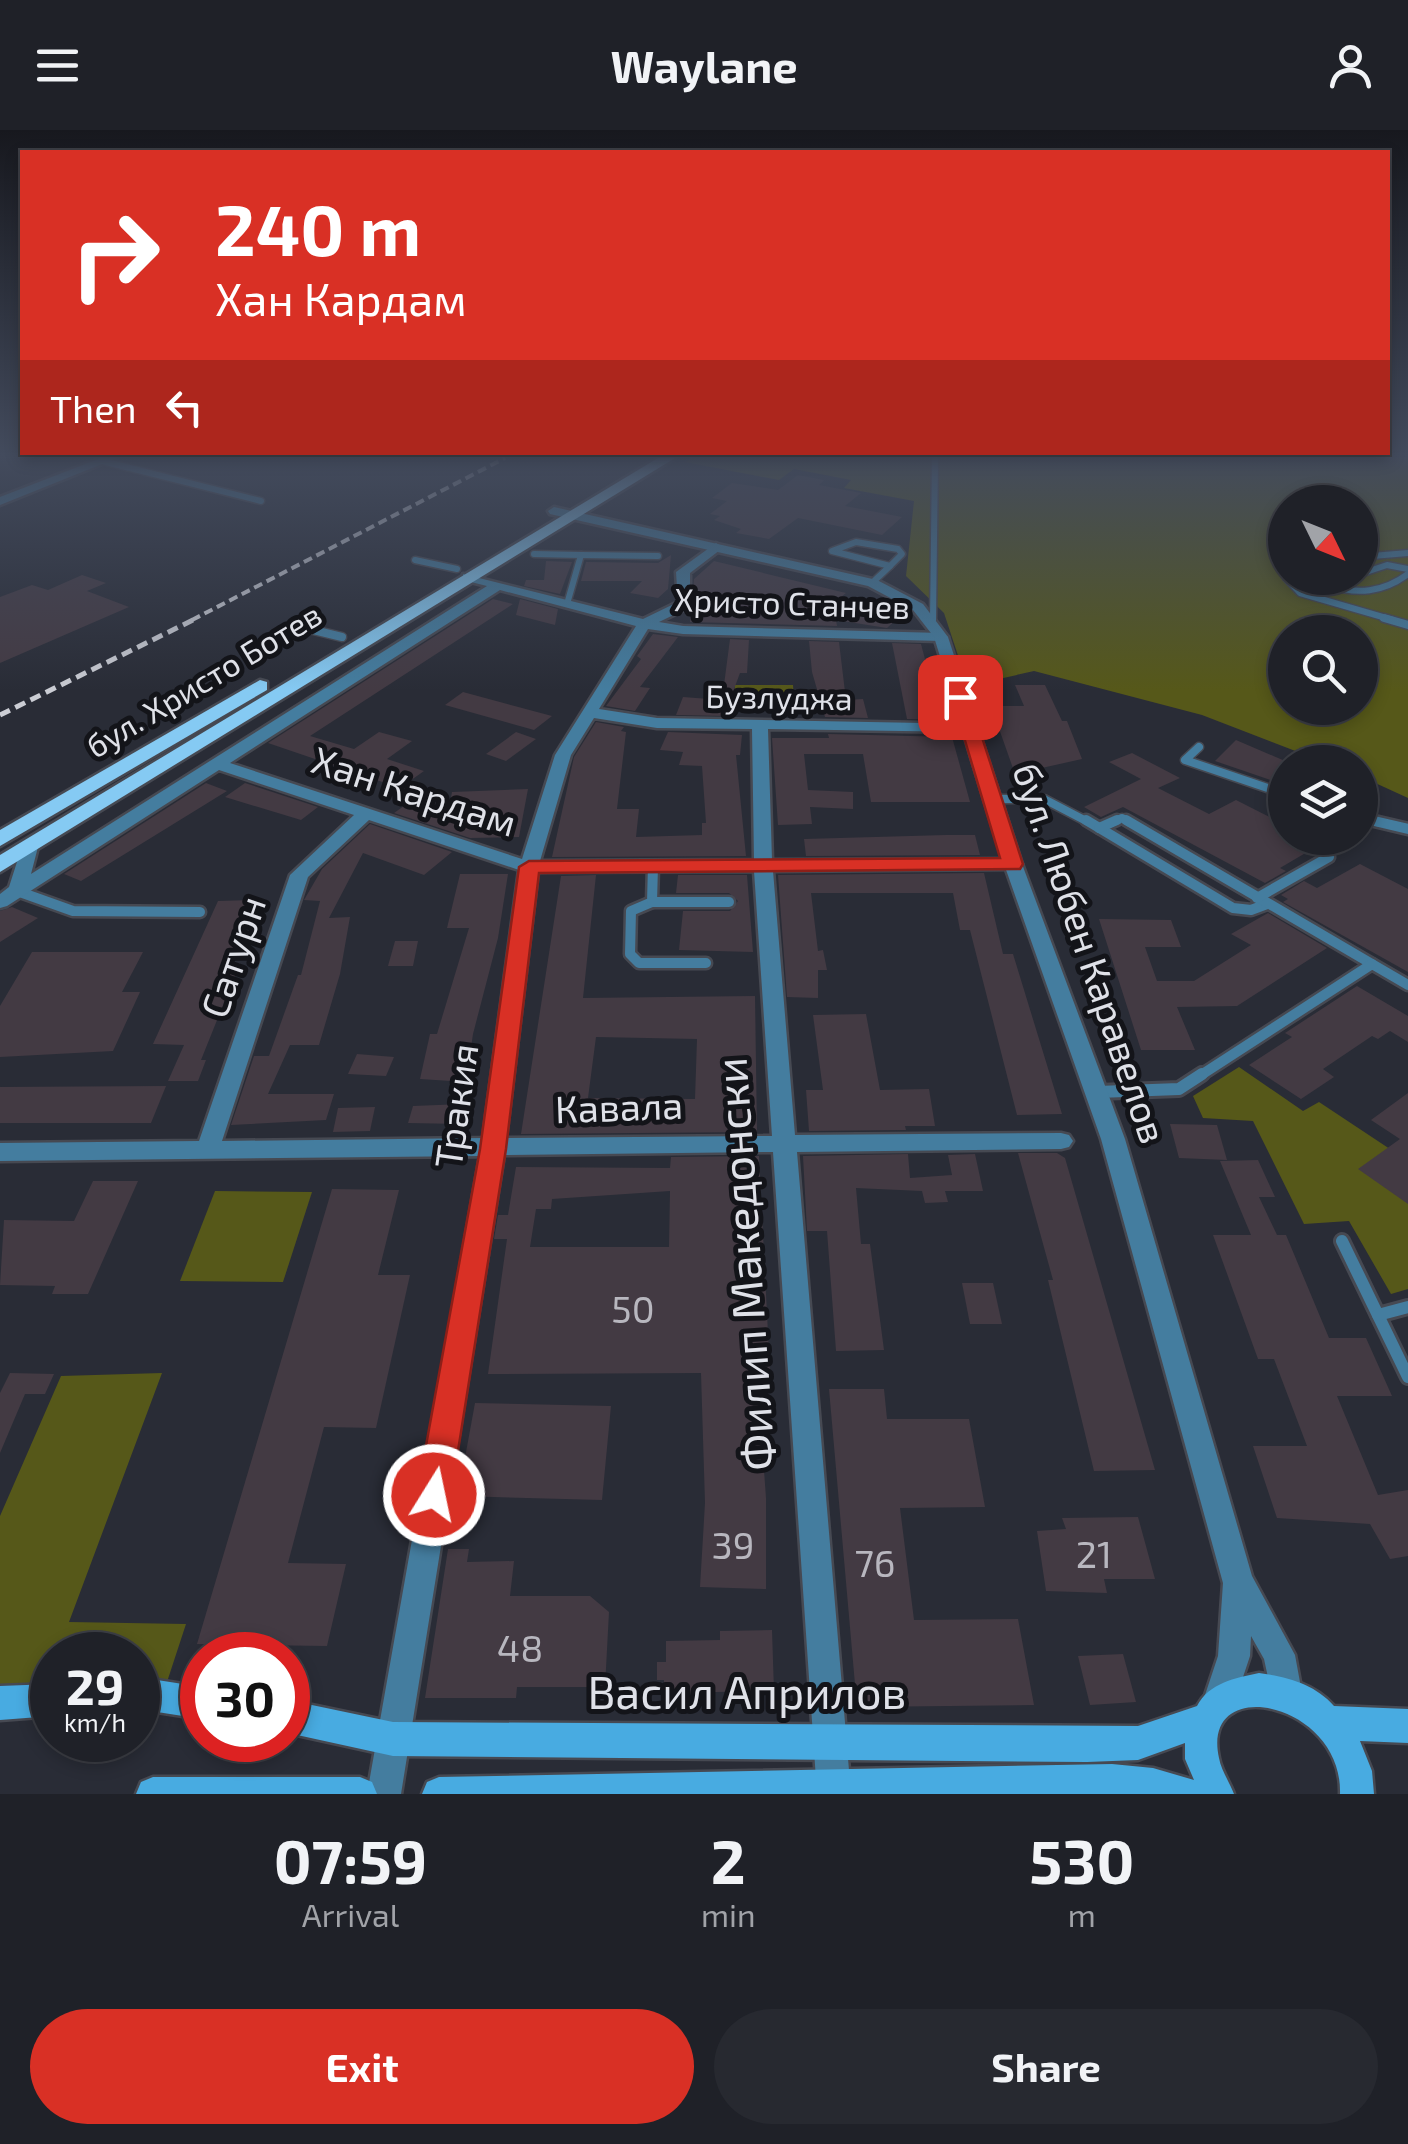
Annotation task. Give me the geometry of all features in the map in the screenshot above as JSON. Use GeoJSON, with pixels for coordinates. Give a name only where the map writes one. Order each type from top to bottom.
{"type":"FeatureCollection","features":[{"type":"Feature","properties":{"kind":"main road","name":"бул. Христо Ботев"},"geometry":{"type":"LineString","coordinates":[[0,865],[524,536]]}},
{"type":"Feature","properties":{"kind":"main road","name":"бул. Христо Ботев"},"geometry":{"type":"LineString","coordinates":[[0,839],[342,637],[462,573]]}},
{"type":"Feature","properties":{"kind":"main road","name":"Васил Априлов"},"geometry":{"type":"LineString","coordinates":[[310,1722],[392,1740],[1138,1743],[1212,1709],[1239,1689],[1262,1687],[1286,1693]]}},
{"type":"Feature","properties":{"kind":"main road"},"geometry":{"type":"LineString","coordinates":[[1286,1693],[1330,1723],[1352,1759],[1357,1794]]}},
{"type":"Feature","properties":{"kind":"main road"},"geometry":{"type":"LineString","coordinates":[[0,1703],[30,1701]]}},
{"type":"Feature","properties":{"kind":"main road"},"geometry":{"type":"LineString","coordinates":[[1212,1709],[1200,1749],[1217,1794]]}},
{"type":"Feature","properties":{"kind":"main road"},"geometry":{"type":"LineString","coordinates":[[1330,1723],[1408,1726]]}},
{"type":"Feature","properties":{"kind":"main road"},"geometry":{"type":"LineString","coordinates":[[438,1794],[1112,1781],[1153,1785],[1184,1794]]}},
{"type":"Feature","properties":{"kind":"main road"},"geometry":{"type":"LineString","coordinates":[[152,1794],[360,1794]]}},
{"type":"Feature","properties":{"kind":"street","name":"бул. Любен Каравелов"},"geometry":{"type":"LineString","coordinates":[[665,536],[872,583],[897,593],[932,620],[941,637],[1013,864],[1098,1092],[1238,1582],[1279,1655],[1286,1693]]}},
{"type":"Feature","properties":{"kind":"street","name":"Тракия"},"geometry":{"type":"LineString","coordinates":[[384,1794],[493,1149],[529,867],[562,755],[644,624],[685,604],[684,572],[716,547]]}},
{"type":"Feature","properties":{"kind":"street","name":"Христо Станчев"},"geometry":{"type":"LineString","coordinates":[[462,573],[644,624],[748,634],[941,637]]}},
{"type":"Feature","properties":{"kind":"street","name":"бул. Христо Ботев"},"geometry":{"type":"LineString","coordinates":[[6,896],[498,585]]}},
{"type":"Feature","properties":{"kind":"street","name":"Бузлуджа"},"geometry":{"type":"LineString","coordinates":[[588,712],[657,723],[970,728]]}},
{"type":"Feature","properties":{"kind":"street","name":"Филип Македонски"},"geometry":{"type":"LineString","coordinates":[[760,726],[763,865],[827,1740],[834,1789]]}},
{"type":"Feature","properties":{"kind":"street","name":"Хан Кардам"},"geometry":{"type":"LineString","coordinates":[[217,764],[529,867],[1013,864]]}},
{"type":"Feature","properties":{"kind":"street","name":"Сатурн"},"geometry":{"type":"LineString","coordinates":[[208,1149],[299,875],[366,813]]}},
{"type":"Feature","properties":{"kind":"street"},"geometry":{"type":"LineString","coordinates":[[6,896],[29,847]]}},
{"type":"Feature","properties":{"kind":"street","name":"Кавала"},"geometry":{"type":"LineString","coordinates":[[0,1152],[1060,1141]]}},
{"type":"Feature","properties":{"kind":"street","name":"бул. Любен Каравелов"},"geometry":{"type":"LineString","coordinates":[[1212,1709],[1236,1643],[1238,1582]]}},
{"type":"Feature","properties":{"kind":"lane"},"geometry":{"type":"LineString","coordinates":[[932,620],[934,536]]}},
{"type":"Feature","properties":{"kind":"lane"},"geometry":{"type":"LineString","coordinates":[[872,583],[890,566],[902,554],[898,549],[845,540],[832,551],[890,566]]}},
{"type":"Feature","properties":{"kind":"lane"},"geometry":{"type":"LineString","coordinates":[[1378,556],[1408,553]]}},
{"type":"Feature","properties":{"kind":"lane"},"geometry":{"type":"LineString","coordinates":[[534,554],[658,556]]}},
{"type":"Feature","properties":{"kind":"lane"},"geometry":{"type":"LineString","coordinates":[[567,604],[581,554]]}},
{"type":"Feature","properties":{"kind":"lane"},"geometry":{"type":"LineString","coordinates":[[414,560],[462,573]]}},
{"type":"Feature","properties":{"kind":"lane"},"geometry":{"type":"LineString","coordinates":[[1378,568],[1387,565],[1408,572]]}},
{"type":"Feature","properties":{"kind":"lane"},"geometry":{"type":"LineString","coordinates":[[1378,586],[1408,572]]}},
{"type":"Feature","properties":{"kind":"lane"},"geometry":{"type":"LineString","coordinates":[[1307,595],[1408,625]]}},
{"type":"Feature","properties":{"kind":"lane"},"geometry":{"type":"LineString","coordinates":[[297,626],[342,637]]}},
{"type":"Feature","properties":{"kind":"lane"},"geometry":{"type":"LineString","coordinates":[[1199,747],[1184,760],[1268,788]]}},
{"type":"Feature","properties":{"kind":"lane"},"geometry":{"type":"LineString","coordinates":[[992,799],[1044,799],[1234,908],[1251,910],[1329,857]]}},
{"type":"Feature","properties":{"kind":"lane"},"geometry":{"type":"LineString","coordinates":[[1099,828],[1122,818],[1408,985]]}},
{"type":"Feature","properties":{"kind":"lane"},"geometry":{"type":"LineString","coordinates":[[1378,822],[1408,830]]}},
{"type":"Feature","properties":{"kind":"lane"},"geometry":{"type":"LineString","coordinates":[[652,902],[653,866]]}},
{"type":"Feature","properties":{"kind":"lane"},"geometry":{"type":"LineString","coordinates":[[6,896],[73,911],[200,912]]}},
{"type":"Feature","properties":{"kind":"lane"},"geometry":{"type":"LineString","coordinates":[[706,963],[633,960],[631,911],[652,902],[729,902]]}},
{"type":"Feature","properties":{"kind":"lane"},"geometry":{"type":"LineString","coordinates":[[1098,1092],[1179,1089],[1372,964]]}},
{"type":"Feature","properties":{"kind":"lane"},"geometry":{"type":"LineString","coordinates":[[1342,1241],[1408,1377]]}},
{"type":"Feature","properties":{"kind":"lane"},"geometry":{"type":"LineString","coordinates":[[1378,1316],[1408,1307]]}},
{"type":"Feature","properties":{"kind":"shaded area"},"geometry":{"type":"Polygon","coordinates":[[[910,536],[1268,536],[1268,595],[1378,595],[1378,536],[1408,536],[1408,798],[1378,784],[1378,745],[1280,745],[1202,715],[1034,671],[968,686],[944,613],[906,576],[910,536]]]}},
{"type":"Feature","properties":{"kind":"shaded area"},"geometry":{"type":"Polygon","coordinates":[[[735,685],[793,685],[794,703],[734,702],[735,685]]]}},
{"type":"Feature","properties":{"kind":"shaded area"},"geometry":{"type":"Polygon","coordinates":[[[1239,1067],[1303,1111],[1319,1102],[1408,1161],[1408,1289],[1391,1294],[1349,1221],[1304,1224],[1253,1121],[1203,1118],[1193,1096],[1239,1067]]]}},
{"type":"Feature","properties":{"kind":"shaded area"},"geometry":{"type":"Polygon","coordinates":[[[215,1191],[312,1192],[283,1282],[180,1281],[215,1191]]]}},
{"type":"Feature","properties":{"kind":"shaded area"},"geometry":{"type":"Polygon","coordinates":[[[162,1373],[69,1622],[186,1624],[180,1632],[166,1685],[160,1685],[160,1632],[30,1632],[30,1685],[0,1685],[0,1516],[61,1376],[162,1373]]]}},
{"type":"Feature","properties":{"kind":"building"},"geometry":{"type":"Polygon","coordinates":[[[671,555],[668,589],[658,598],[630,593],[642,581],[581,581],[586,562],[658,563],[671,555]]]}},
{"type":"Feature","properties":{"kind":"building"},"geometry":{"type":"Polygon","coordinates":[[[546,561],[572,562],[560,594],[524,586],[526,580],[544,580],[546,561]]]}},
{"type":"Feature","properties":{"kind":"building"},"geometry":{"type":"Polygon","coordinates":[[[714,561],[846,593],[836,601],[900,616],[887,628],[836,620],[837,626],[690,622],[694,579],[714,561]]]}},
{"type":"Feature","properties":{"kind":"building"},"geometry":{"type":"Polygon","coordinates":[[[82,575],[106,583],[87,591],[129,607],[0,663],[0,597],[32,585],[48,590],[82,575]]]}},
{"type":"Feature","properties":{"kind":"building"},"geometry":{"type":"Polygon","coordinates":[[[493,599],[513,604],[310,736],[354,749],[379,732],[412,741],[387,759],[424,771],[400,788],[268,743],[493,599]]]}},
{"type":"Feature","properties":{"kind":"building"},"geometry":{"type":"Polygon","coordinates":[[[520,599],[558,609],[555,625],[516,615],[520,599]]]}},
{"type":"Feature","properties":{"kind":"building"},"geometry":{"type":"Polygon","coordinates":[[[653,634],[678,637],[640,687],[650,688],[635,711],[606,706],[641,659],[637,656],[653,634]]]}},
{"type":"Feature","properties":{"kind":"building"},"geometry":{"type":"Polygon","coordinates":[[[730,639],[749,640],[747,673],[740,673],[724,716],[676,715],[683,697],[722,700],[730,639]]]}},
{"type":"Feature","properties":{"kind":"building"},"geometry":{"type":"Polygon","coordinates":[[[809,641],[839,642],[846,700],[863,699],[868,718],[825,717],[812,672],[809,641]]]}},
{"type":"Feature","properties":{"kind":"building"},"geometry":{"type":"Polygon","coordinates":[[[892,643],[921,644],[941,720],[907,719],[892,643]]]}},
{"type":"Feature","properties":{"kind":"building"},"geometry":{"type":"Polygon","coordinates":[[[1015,685],[1045,685],[1062,721],[1067,721],[1082,759],[1015,774],[991,706],[1024,706],[1015,685]]]}},
{"type":"Feature","properties":{"kind":"building"},"geometry":{"type":"Polygon","coordinates":[[[463,692],[552,716],[534,730],[445,705],[463,692]]]}},
{"type":"Feature","properties":{"kind":"building"},"geometry":{"type":"Polygon","coordinates":[[[596,722],[624,727],[621,731],[626,732],[617,809],[639,809],[636,837],[702,835],[702,823],[706,823],[702,766],[679,765],[683,752],[660,750],[668,732],[742,735],[740,755],[736,755],[746,856],[552,857],[574,757],[596,722]]]}},
{"type":"Feature","properties":{"kind":"building"},"geometry":{"type":"Polygon","coordinates":[[[516,732],[536,739],[506,761],[486,754],[516,732]]]}},
{"type":"Feature","properties":{"kind":"building"},"geometry":{"type":"Polygon","coordinates":[[[828,734],[952,737],[970,802],[871,802],[863,754],[804,754],[808,790],[853,792],[853,809],[810,807],[812,824],[778,825],[772,738],[829,738],[828,734]]]}},
{"type":"Feature","properties":{"kind":"building"},"geometry":{"type":"Polygon","coordinates":[[[1236,740],[1268,754],[1268,779],[1215,761],[1236,740]]]}},
{"type":"Feature","properties":{"kind":"building"},"geometry":{"type":"Polygon","coordinates":[[[1132,753],[1180,778],[1158,788],[1209,814],[1236,800],[1268,816],[1268,855],[1302,855],[1280,868],[1286,871],[1265,883],[1123,807],[1101,817],[1084,807],[1141,779],[1109,762],[1132,753]]]}},
{"type":"Feature","properties":{"kind":"building"},"geometry":{"type":"Polygon","coordinates":[[[206,783],[227,791],[81,881],[64,874],[206,783]]]}},
{"type":"Feature","properties":{"kind":"building"},"geometry":{"type":"Polygon","coordinates":[[[245,783],[318,807],[301,820],[225,797],[245,783]]]}},
{"type":"Feature","properties":{"kind":"building"},"geometry":{"type":"Polygon","coordinates":[[[528,789],[519,837],[470,838],[394,813],[411,801],[448,814],[452,792],[528,789]]]}},
{"type":"Feature","properties":{"kind":"building"},"geometry":{"type":"Polygon","coordinates":[[[370,824],[452,852],[424,875],[363,853],[329,918],[350,917],[340,974],[319,1045],[290,1045],[268,1094],[334,1094],[326,1120],[231,1125],[254,1056],[269,1056],[301,975],[320,901],[304,900],[322,869],[370,824]]]}},
{"type":"Feature","properties":{"kind":"building"},"geometry":{"type":"Polygon","coordinates":[[[975,835],[980,855],[806,856],[804,839],[975,835]]]}},
{"type":"Feature","properties":{"kind":"building"},"geometry":{"type":"Polygon","coordinates":[[[1360,864],[1408,889],[1408,972],[1283,902],[1288,899],[1281,895],[1304,881],[1317,888],[1360,864]]]}},
{"type":"Feature","properties":{"kind":"building"},"geometry":{"type":"Polygon","coordinates":[[[984,873],[1003,954],[1013,954],[1062,1114],[1017,1115],[970,930],[960,930],[953,893],[811,893],[818,951],[823,950],[827,970],[818,970],[818,998],[787,997],[778,875],[984,873]]]}},
{"type":"Feature","properties":{"kind":"building"},"geometry":{"type":"Polygon","coordinates":[[[460,874],[508,874],[498,938],[473,1034],[466,1082],[420,1079],[430,1034],[437,1034],[469,928],[447,928],[460,874]]]}},
{"type":"Feature","properties":{"kind":"building"},"geometry":{"type":"Polygon","coordinates":[[[596,875],[583,998],[755,996],[757,1132],[521,1134],[561,876],[596,875]],[[596,1037],[588,1098],[695,1099],[697,1039],[596,1037]]]}},
{"type":"Feature","properties":{"kind":"building"},"geometry":{"type":"Polygon","coordinates":[[[678,875],[747,875],[753,952],[679,950],[683,911],[730,911],[738,901],[729,893],[676,893],[678,875]]]}},
{"type":"Feature","properties":{"kind":"building"},"geometry":{"type":"Polygon","coordinates":[[[252,900],[229,963],[240,963],[201,1060],[206,1060],[198,1081],[168,1081],[184,1045],[153,1044],[218,901],[252,900]]]}},
{"type":"Feature","properties":{"kind":"building"},"geometry":{"type":"Polygon","coordinates":[[[12,907],[38,918],[0,942],[0,911],[12,907]]]}},
{"type":"Feature","properties":{"kind":"building"},"geometry":{"type":"Polygon","coordinates":[[[1268,913],[1327,948],[1237,1006],[1177,1007],[1195,1050],[1141,1050],[1099,919],[1171,920],[1181,947],[1145,947],[1157,981],[1194,981],[1251,945],[1231,934],[1268,913]]]}},
{"type":"Feature","properties":{"kind":"building"},"geometry":{"type":"Polygon","coordinates":[[[395,941],[418,941],[413,966],[388,966],[395,941]]]}},
{"type":"Feature","properties":{"kind":"building"},"geometry":{"type":"Polygon","coordinates":[[[32,952],[143,952],[122,992],[140,992],[113,1051],[0,1057],[0,1006],[32,952]]]}},
{"type":"Feature","properties":{"kind":"building"},"geometry":{"type":"Polygon","coordinates":[[[1357,986],[1408,1016],[1408,1042],[1390,1031],[1378,1039],[1372,1036],[1323,1069],[1334,1077],[1301,1099],[1249,1065],[1292,1037],[1285,1033],[1357,986]]]}},
{"type":"Feature","properties":{"kind":"building"},"geometry":{"type":"Polygon","coordinates":[[[866,1014],[880,1090],[929,1089],[935,1126],[809,1131],[806,1090],[823,1090],[813,1015],[866,1014]]]}},
{"type":"Feature","properties":{"kind":"building"},"geometry":{"type":"Polygon","coordinates":[[[357,1054],[394,1057],[386,1076],[348,1074],[357,1054]]]}},
{"type":"Feature","properties":{"kind":"building"},"geometry":{"type":"Polygon","coordinates":[[[166,1086],[151,1123],[0,1123],[0,1087],[166,1086]]]}},
{"type":"Feature","properties":{"kind":"building"},"geometry":{"type":"Polygon","coordinates":[[[1408,1093],[1408,1204],[1358,1169],[1400,1139],[1371,1120],[1408,1093]]]}},
{"type":"Feature","properties":{"kind":"building"},"geometry":{"type":"Polygon","coordinates":[[[463,1104],[460,1124],[408,1123],[413,1106],[463,1104]]]}},
{"type":"Feature","properties":{"kind":"building"},"geometry":{"type":"Polygon","coordinates":[[[375,1107],[370,1131],[333,1132],[338,1108],[375,1107]]]}},
{"type":"Feature","properties":{"kind":"building"},"geometry":{"type":"Polygon","coordinates":[[[1170,1124],[1217,1125],[1227,1160],[1179,1158],[1170,1124]]]}},
{"type":"Feature","properties":{"kind":"building"},"geometry":{"type":"Polygon","coordinates":[[[1018,1153],[1057,1153],[1065,1158],[1155,1470],[1094,1471],[1048,1280],[1053,1280],[1018,1153]]]}},
{"type":"Feature","properties":{"kind":"building"},"geometry":{"type":"Polygon","coordinates":[[[908,1154],[910,1178],[952,1175],[948,1155],[975,1154],[983,1191],[945,1191],[948,1202],[925,1203],[922,1191],[856,1188],[861,1244],[870,1244],[884,1350],[836,1351],[827,1231],[807,1231],[803,1156],[908,1154]]]}},
{"type":"Feature","properties":{"kind":"building"},"geometry":{"type":"Polygon","coordinates":[[[759,1156],[770,1373],[757,1373],[766,1498],[766,1589],[700,1587],[705,1503],[701,1373],[488,1374],[507,1239],[494,1239],[498,1215],[508,1215],[516,1167],[670,1168],[671,1157],[759,1156]],[[670,1191],[552,1199],[551,1209],[536,1209],[530,1247],[669,1247],[670,1191]]]}},
{"type":"Feature","properties":{"kind":"building"},"geometry":{"type":"Polygon","coordinates":[[[1258,1160],[1275,1197],[1259,1197],[1277,1235],[1286,1235],[1329,1338],[1366,1338],[1392,1396],[1337,1396],[1378,1495],[1408,1490],[1408,1556],[1390,1559],[1370,1524],[1277,1518],[1253,1446],[1307,1446],[1274,1359],[1258,1359],[1213,1235],[1251,1235],[1220,1161],[1258,1160]]]}},
{"type":"Feature","properties":{"kind":"building"},"geometry":{"type":"Polygon","coordinates":[[[93,1181],[138,1181],[88,1294],[52,1294],[55,1286],[0,1285],[4,1220],[74,1221],[93,1181]]]}},
{"type":"Feature","properties":{"kind":"building"},"geometry":{"type":"Polygon","coordinates":[[[332,1189],[399,1190],[378,1275],[410,1275],[376,1428],[324,1427],[288,1563],[346,1564],[327,1646],[310,1646],[310,1632],[201,1632],[332,1189]]]}},
{"type":"Feature","properties":{"kind":"building"},"geometry":{"type":"Polygon","coordinates":[[[962,1283],[993,1283],[1002,1324],[970,1324],[962,1283]]]}},
{"type":"Feature","properties":{"kind":"building"},"geometry":{"type":"Polygon","coordinates":[[[10,1373],[54,1374],[45,1394],[25,1394],[0,1453],[0,1393],[10,1373]]]}},
{"type":"Feature","properties":{"kind":"building"},"geometry":{"type":"Polygon","coordinates":[[[829,1389],[884,1389],[887,1419],[969,1419],[985,1507],[900,1508],[914,1620],[1018,1619],[1034,1705],[857,1707],[829,1389]]]}},
{"type":"Feature","properties":{"kind":"building"},"geometry":{"type":"Polygon","coordinates":[[[475,1403],[611,1406],[602,1500],[458,1496],[475,1403]]]}},
{"type":"Feature","properties":{"kind":"building"},"geometry":{"type":"Polygon","coordinates":[[[1138,1517],[1155,1579],[1104,1579],[1107,1593],[1046,1591],[1037,1531],[1066,1529],[1062,1518],[1138,1517]]]}},
{"type":"Feature","properties":{"kind":"building"},"geometry":{"type":"Polygon","coordinates":[[[448,1549],[469,1549],[467,1562],[514,1561],[510,1596],[590,1596],[609,1612],[605,1687],[517,1687],[516,1698],[425,1698],[448,1549]]]}},
{"type":"Feature","properties":{"kind":"building"},"geometry":{"type":"Polygon","coordinates":[[[772,1630],[774,1691],[715,1692],[715,1699],[664,1700],[664,1680],[657,1680],[657,1662],[666,1662],[666,1641],[720,1640],[720,1631],[772,1630]]]}},
{"type":"Feature","properties":{"kind":"building"},"geometry":{"type":"Polygon","coordinates":[[[1123,1654],[1136,1702],[1090,1705],[1078,1656],[1123,1654]]]}},
{"type":"Feature","properties":{"kind":"railway"},"geometry":{"type":"LineString","coordinates":[[192,620],[355,536]]}},
{"type":"Feature","properties":{"kind":"railway"},"geometry":{"type":"LineString","coordinates":[[0,715],[197,618]]}},
{"type":"Feature","properties":{"kind":"route"},"geometry":{"type":"LineString","coordinates":[[434,1495],[493,1149],[529,867],[1013,864],[960,697]]}}]}
